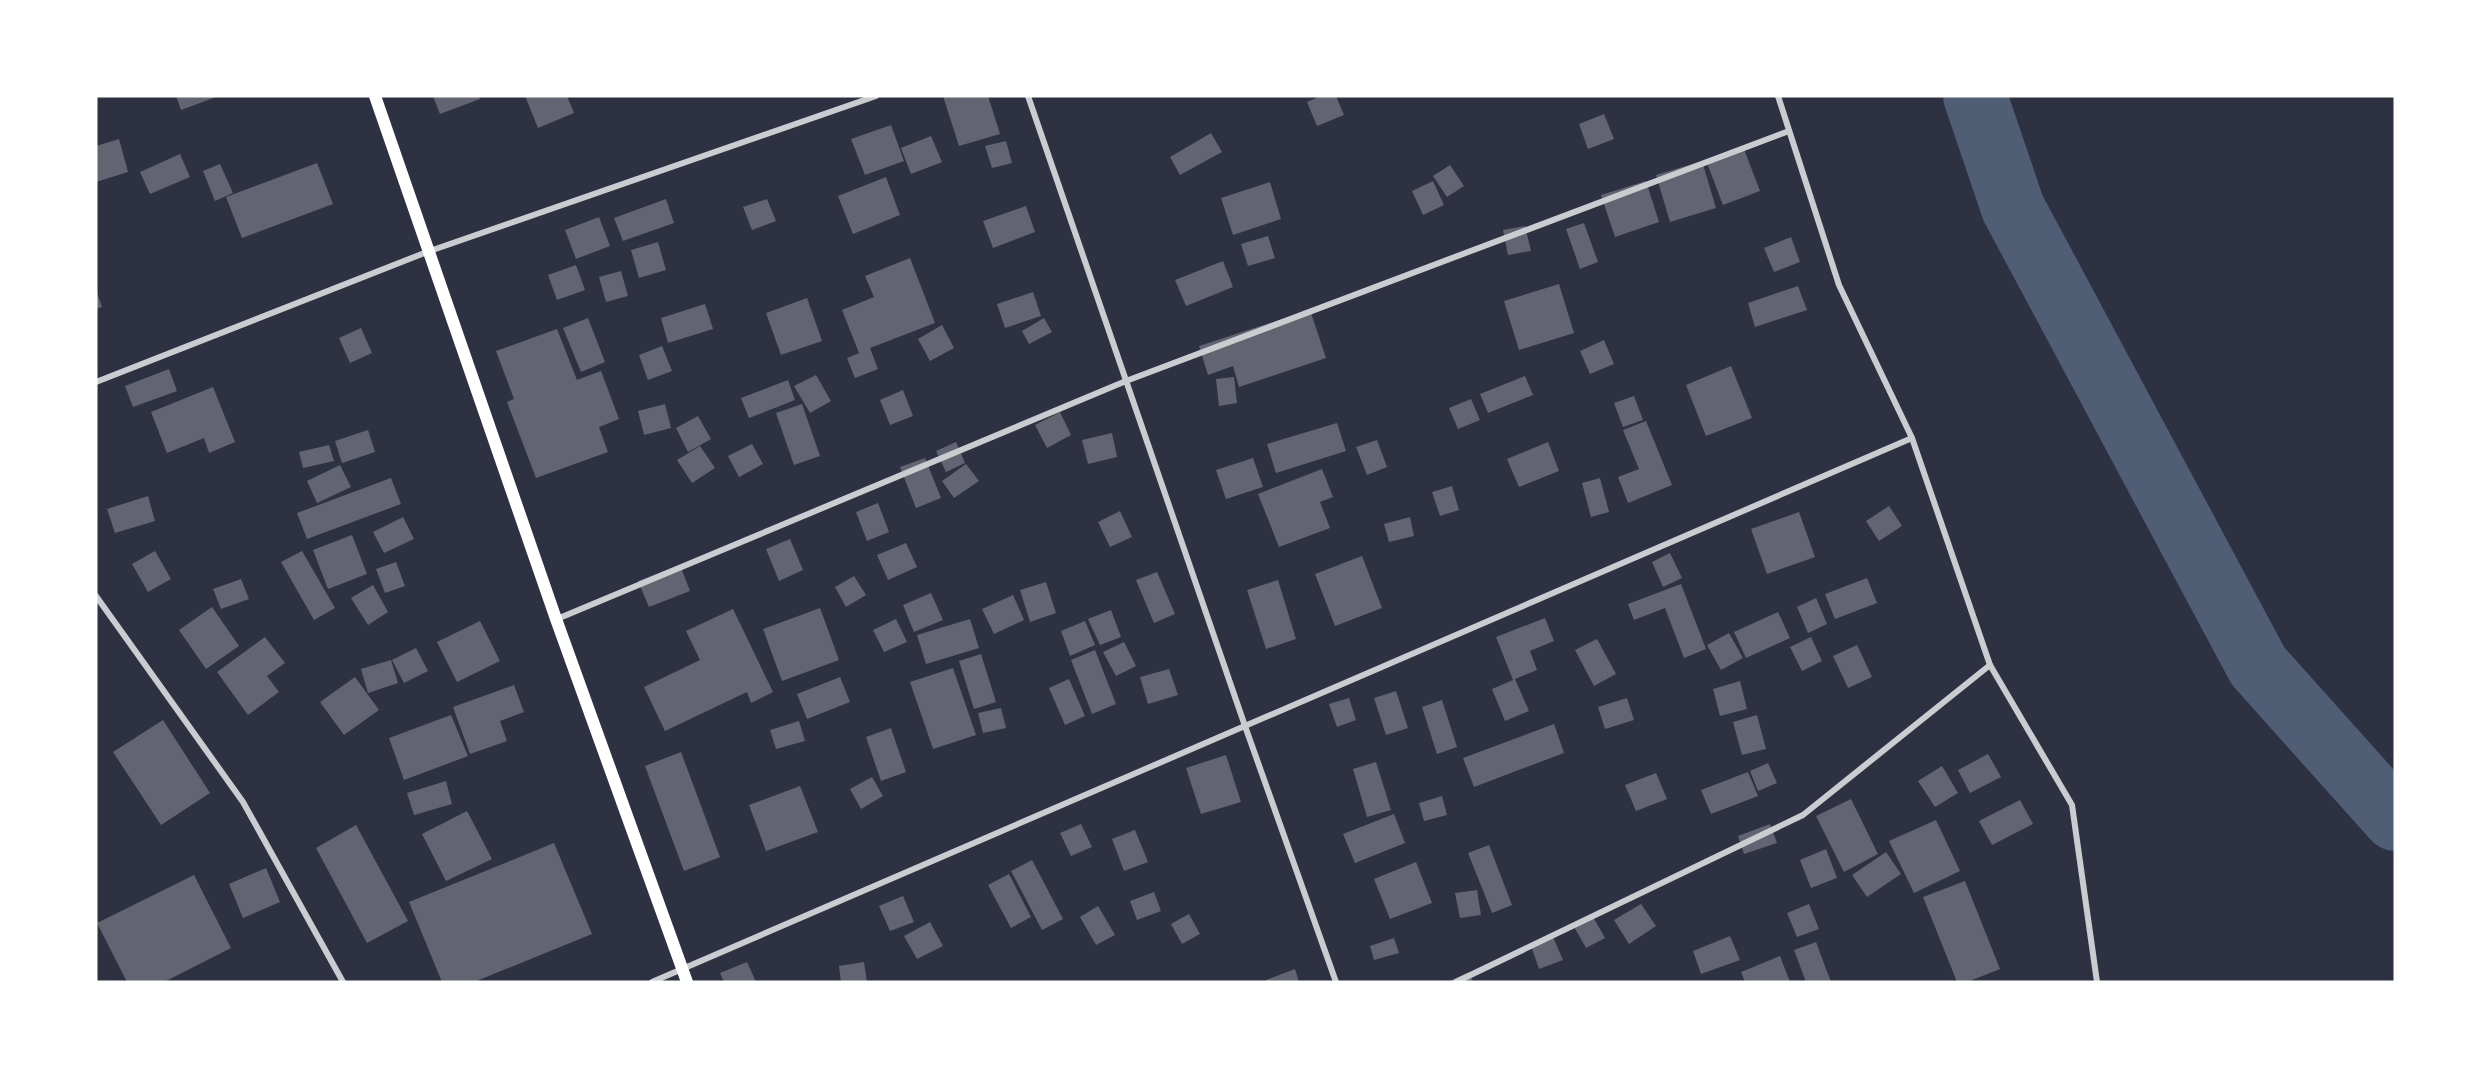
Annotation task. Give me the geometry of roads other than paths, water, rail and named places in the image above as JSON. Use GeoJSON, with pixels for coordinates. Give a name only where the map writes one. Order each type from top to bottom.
{"type":"FeatureCollection","features":[{"type":"Feature","properties":{"kind":"main road"},"geometry":{"type":"LineString","coordinates":[[375,96],[427,252],[556,619],[685,976]]}},
{"type":"Feature","properties":{"kind":"street"},"geometry":{"type":"LineString","coordinates":[[96,382],[427,252],[876,96]]}},
{"type":"Feature","properties":{"kind":"street"},"geometry":{"type":"LineString","coordinates":[[1028,96],[1245,726],[1336,982]]}},
{"type":"Feature","properties":{"kind":"street"},"geometry":{"type":"LineString","coordinates":[[1778,96],[1839,285],[1912,438],[1990,665],[2072,805],[2097,982]]}},
{"type":"Feature","properties":{"kind":"street"},"geometry":{"type":"LineString","coordinates":[[556,619],[1126,381],[1788,131]]}},
{"type":"Feature","properties":{"kind":"street"},"geometry":{"type":"LineString","coordinates":[[652,982],[685,976],[1245,726],[1912,438]]}},
{"type":"Feature","properties":{"kind":"street"},"geometry":{"type":"LineString","coordinates":[[96,596],[243,802],[343,982]]}},
{"type":"Feature","properties":{"kind":"street"},"geometry":{"type":"LineString","coordinates":[[1456,982],[1803,815],[1990,665]]}},
{"type":"Feature","properties":{"kind":"waterway"},"geometry":{"type":"LineString","coordinates":[[1975,96],[2013,208],[2258,666],[2395,819]]}}]}
